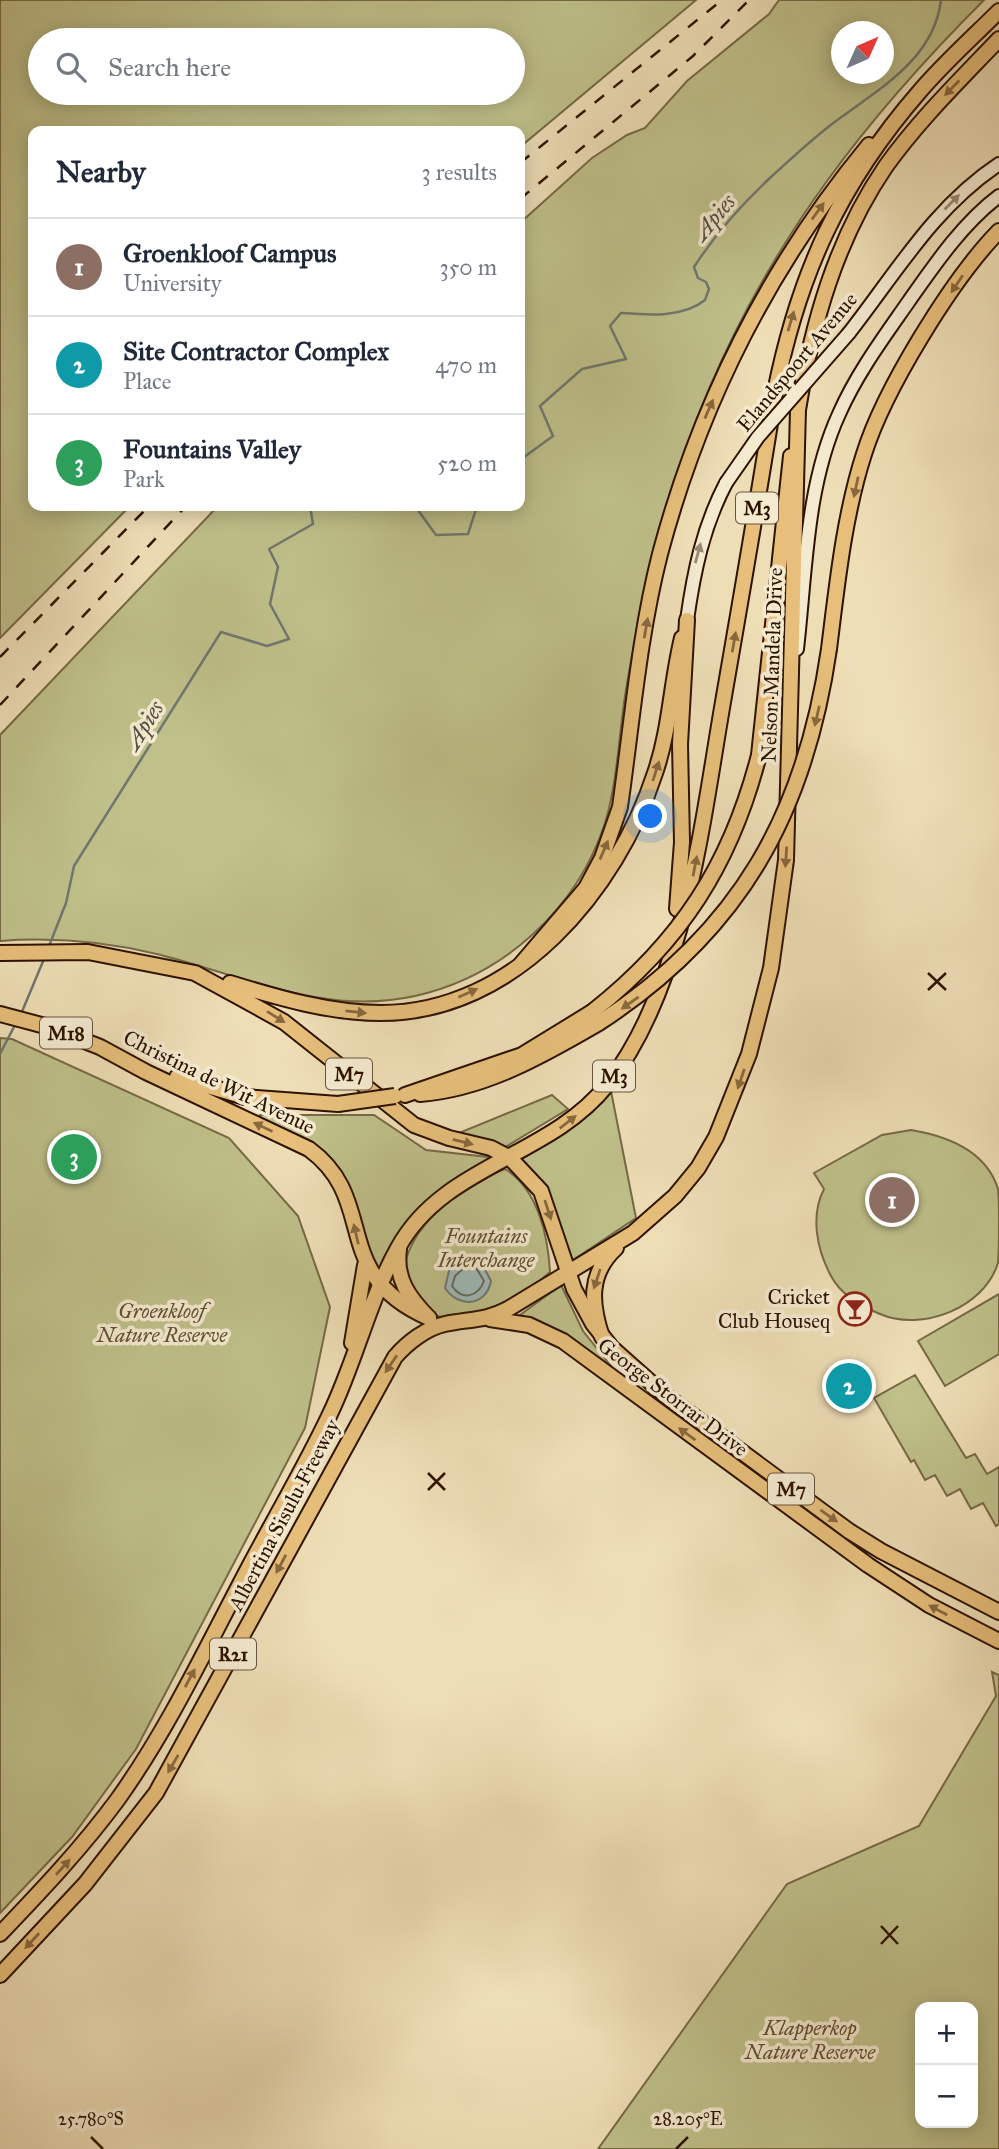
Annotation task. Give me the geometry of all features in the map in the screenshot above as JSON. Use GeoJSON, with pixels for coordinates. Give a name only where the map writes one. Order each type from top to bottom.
{"type":"FeatureCollection","features":[{"type":"Feature","properties":{"kind":"main road","name":"Nelson Mandela Drive"},"geometry":{"type":"LineString","coordinates":[[510,1158],[570,1121],[607,1085],[641,1032],[670,955],[692,883],[788,327],[806,273],[829,224],[860,172],[920,90],[999,11]]}},
{"type":"Feature","properties":{"kind":"main road","name":"Nelson Mandela Drive"},"geometry":{"type":"LineString","coordinates":[[567,1273],[633,1233],[675,1196],[704,1160],[724,1121],[750,1054],[771,968],[786,860],[793,691],[798,410],[807,354],[822,299],[842,247],[886,167],[931,109],[999,38]]}},
{"type":"Feature","properties":{"kind":"main road"},"geometry":{"type":"LineString","coordinates":[[521,964],[586,888],[612,832],[620,807],[646,628],[660,556],[700,429],[732,357],[768,289],[811,221],[882,129],[920,90]]}},
{"type":"Feature","properties":{"kind":"main road","name":"Elandspoort Avenue"},"geometry":{"type":"LineString","coordinates":[[687,620],[699,547],[712,510],[726,483],[758,437],[849,332],[936,218],[970,185],[999,164]]}},
{"type":"Feature","properties":{"kind":"main road"},"geometry":{"type":"LineString","coordinates":[[793,691],[811,517],[818,475],[838,415],[869,361],[926,276],[980,212],[999,196]]}},
{"type":"Feature","properties":{"kind":"main road"},"geometry":{"type":"LineString","coordinates":[[126,1059],[245,1097],[338,1104],[400,1096],[522,1055],[636,999],[678,963],[725,912],[752,874],[798,783],[814,729],[855,489],[872,432],[945,302],[977,255],[999,231]]}},
{"type":"Feature","properties":{"kind":"main road"},"geometry":{"type":"LineString","coordinates":[[596,1017],[689,915],[728,847],[748,799],[759,755],[768,690],[786,481],[798,410]]}},
{"type":"Feature","properties":{"kind":"main road"},"geometry":{"type":"LineString","coordinates":[[670,955],[682,842],[680,744],[687,620]]}},
{"type":"Feature","properties":{"kind":"main road"},"geometry":{"type":"LineString","coordinates":[[0,953],[28,950],[88,952],[127,958],[195,973],[307,1004],[383,1013],[410,1010],[456,998],[491,983],[521,964],[556,935],[594,893],[636,823],[660,758],[687,620]]}},
{"type":"Feature","properties":{"kind":"main road","name":"M7"},"geometry":{"type":"LineString","coordinates":[[195,973],[284,1022],[414,1125],[449,1138],[491,1148],[510,1158],[541,1191],[567,1273]]}},
{"type":"Feature","properties":{"kind":"main road","name":"Christina de Wit Avenue"},"geometry":{"type":"LineString","coordinates":[[2,1015],[49,1027],[126,1059],[146,1072],[309,1149],[327,1163],[338,1178],[365,1265],[381,1286]]}},
{"type":"Feature","properties":{"kind":"main road","name":"M3"},"geometry":{"type":"LineString","coordinates":[[381,1286],[401,1242],[429,1207],[446,1193],[510,1158]]}},
{"type":"Feature","properties":{"kind":"main road"},"geometry":{"type":"LineString","coordinates":[[603,1337],[592,1302],[596,1280],[603,1262],[633,1233]]}},
{"type":"Feature","properties":{"kind":"main road"},"geometry":{"type":"LineString","coordinates":[[401,1242],[398,1269],[402,1282],[412,1300],[429,1318]]}},
{"type":"Feature","properties":{"kind":"main road"},"geometry":{"type":"LineString","coordinates":[[349,1369],[365,1265]]}},
{"type":"Feature","properties":{"kind":"main road","name":"M3"},"geometry":{"type":"LineString","coordinates":[[490,1319],[567,1273]]}},
{"type":"Feature","properties":{"kind":"main road","name":"George Storrar Drive"},"geometry":{"type":"LineString","coordinates":[[567,1273],[603,1337],[666,1396],[849,1531],[881,1551],[999,1612]]}},
{"type":"Feature","properties":{"kind":"main road","name":"M7"},"geometry":{"type":"LineString","coordinates":[[381,1286],[401,1304],[444,1324],[490,1319]]}},
{"type":"Feature","properties":{"kind":"main road","name":"Albertina Sisulu Freeway"},"geometry":{"type":"LineString","coordinates":[[0,1934],[79,1849],[137,1770],[172,1712],[329,1417],[381,1286]]}},
{"type":"Feature","properties":{"kind":"main road","name":"George Storrar Drive"},"geometry":{"type":"LineString","coordinates":[[490,1319],[529,1325],[563,1341],[868,1565],[929,1605],[999,1641]]}},
{"type":"Feature","properties":{"kind":"main road","name":"Albertina Sisulu Freeway"},"geometry":{"type":"LineString","coordinates":[[0,1975],[85,1884],[143,1813],[201,1714],[388,1367],[405,1346],[444,1324]]}},
{"type":"Feature","properties":{"kind":"green space"},"geometry":{"type":"Polygon","coordinates":[[[0,0],[696,0],[525,143],[525,126],[28,126],[28,511],[125,511],[0,638],[0,0]]]}},
{"type":"Feature","properties":{"kind":"green space"},"geometry":{"type":"Polygon","coordinates":[[[779,0],[984,0],[901,89],[827,181],[763,280],[735,333],[698,415],[661,524],[631,659],[614,781],[605,823],[576,884],[556,910],[533,934],[507,955],[478,973],[415,996],[382,1001],[318,998],[122,947],[61,940],[0,941],[0,735],[213,511],[525,511],[525,218],[592,158],[627,135],[645,128],[687,81],[769,14],[779,0]]]}},
{"type":"Feature","properties":{"kind":"green space","name":"Groenkloof Nature Reserve"},"geometry":{"type":"Polygon","coordinates":[[[0,1038],[12,1039],[229,1138],[298,1216],[330,1307],[305,1428],[136,1749],[72,1837],[0,1913],[0,1038]]]}},
{"type":"Feature","properties":{"kind":"green space"},"geometry":{"type":"Polygon","coordinates":[[[611,1091],[636,1218],[567,1264],[561,1239],[519,1161],[579,1123],[611,1091]]]}},
{"type":"Feature","properties":{"kind":"green space"},"geometry":{"type":"Polygon","coordinates":[[[552,1095],[568,1109],[502,1149],[454,1135],[552,1095]]]}},
{"type":"Feature","properties":{"kind":"green space"},"geometry":{"type":"Polygon","coordinates":[[[260,1115],[374,1115],[426,1150],[488,1157],[489,1160],[451,1182],[420,1208],[395,1239],[375,1277],[351,1196],[336,1167],[310,1147],[258,1121],[260,1115]]]}},
{"type":"Feature","properties":{"kind":"green space"},"geometry":{"type":"Polygon","coordinates":[[[911,1130],[951,1141],[975,1155],[984,1164],[998,1189],[999,1209],[998,1263],[991,1279],[966,1304],[932,1318],[914,1320],[897,1319],[873,1311],[852,1299],[835,1283],[819,1244],[817,1210],[824,1189],[814,1173],[882,1135],[911,1130]]]}},
{"type":"Feature","properties":{"kind":"green space","name":"Fountains Interchange"},"geometry":{"type":"Polygon","coordinates":[[[505,1169],[526,1188],[539,1214],[547,1244],[550,1272],[521,1295],[487,1314],[463,1320],[430,1315],[409,1290],[405,1271],[409,1252],[419,1233],[451,1200],[488,1176],[505,1169]]]}},
{"type":"Feature","properties":{"kind":"green space"},"geometry":{"type":"Polygon","coordinates":[[[561,1285],[583,1331],[615,1371],[557,1332],[516,1318],[561,1285]]]}},
{"type":"Feature","properties":{"kind":"green space"},"geometry":{"type":"Polygon","coordinates":[[[999,1294],[999,1354],[945,1386],[918,1341],[999,1294]]]}},
{"type":"Feature","properties":{"kind":"green space"},"geometry":{"type":"Polygon","coordinates":[[[915,1375],[966,1458],[975,1454],[987,1474],[999,1467],[999,1524],[996,1526],[983,1503],[971,1509],[960,1489],[947,1496],[935,1475],[925,1480],[914,1460],[911,1462],[874,1398],[915,1375]]]}},
{"type":"Feature","properties":{"kind":"green space","name":"Klapperkop Nature Reserve"},"geometry":{"type":"Polygon","coordinates":[[[992,1672],[999,1675],[999,2149],[598,2149],[787,1884],[919,1826],[996,1696],[992,1672]]]}},
{"type":"Feature","properties":{"kind":"water"},"geometry":{"type":"Polygon","coordinates":[[[465,1258],[479,1258],[491,1281],[484,1296],[471,1302],[457,1299],[445,1288],[449,1271],[465,1258]]]}},
{"type":"Feature","properties":{"kind":"waterway","name":"Apies"},"geometry":{"type":"LineString","coordinates":[[525,456],[553,436],[540,406],[582,369],[626,359],[610,326],[621,313],[676,313],[705,300],[709,289],[706,282],[698,278],[694,267],[720,231],[749,198],[803,148],[887,84],[916,56],[928,39],[941,0]]}},
{"type":"Feature","properties":{"kind":"waterway","name":"Apies"},"geometry":{"type":"LineString","coordinates":[[49,946],[66,903],[74,866],[221,632],[267,646],[289,639],[270,604],[278,567],[269,549],[313,524],[311,511]]}},
{"type":"Feature","properties":{"kind":"waterway","name":"Apies"},"geometry":{"type":"LineString","coordinates":[[419,511],[436,535],[468,534],[475,511]]}},
{"type":"Feature","properties":{"kind":"waterway","name":"Apies"},"geometry":{"type":"LineString","coordinates":[[21,1014],[44,959]]}},
{"type":"Feature","properties":{"kind":"waterway","name":"Apies"},"geometry":{"type":"LineString","coordinates":[[0,1054],[16,1023]]}},
{"type":"Feature","properties":{"kind":"railway"},"geometry":{"type":"LineString","coordinates":[[525,159],[722,0]]}},
{"type":"Feature","properties":{"kind":"railway"},"geometry":{"type":"LineString","coordinates":[[525,195],[693,56],[749,0]]}},
{"type":"Feature","properties":{"kind":"railway"},"geometry":{"type":"LineString","coordinates":[[0,657],[144,511]]}},
{"type":"Feature","properties":{"kind":"railway"},"geometry":{"type":"LineString","coordinates":[[0,705],[181,511]]}},
{"type":"Feature","properties":{"kind":"place","name":"Fountains Valley"},"geometry":{"type":"Point","coordinates":[74,1157]}},
{"type":"Feature","properties":{"kind":"place","name":"Groenkloof Campus"},"geometry":{"type":"Point","coordinates":[892,1200]}},
{"type":"Feature","properties":{"kind":"place","name":"Cricket Club Houseq"},"geometry":{"type":"Point","coordinates":[855,1309]}},
{"type":"Feature","properties":{"kind":"place","name":"Site Contractor Complex"},"geometry":{"type":"Point","coordinates":[849,1386]}}]}
